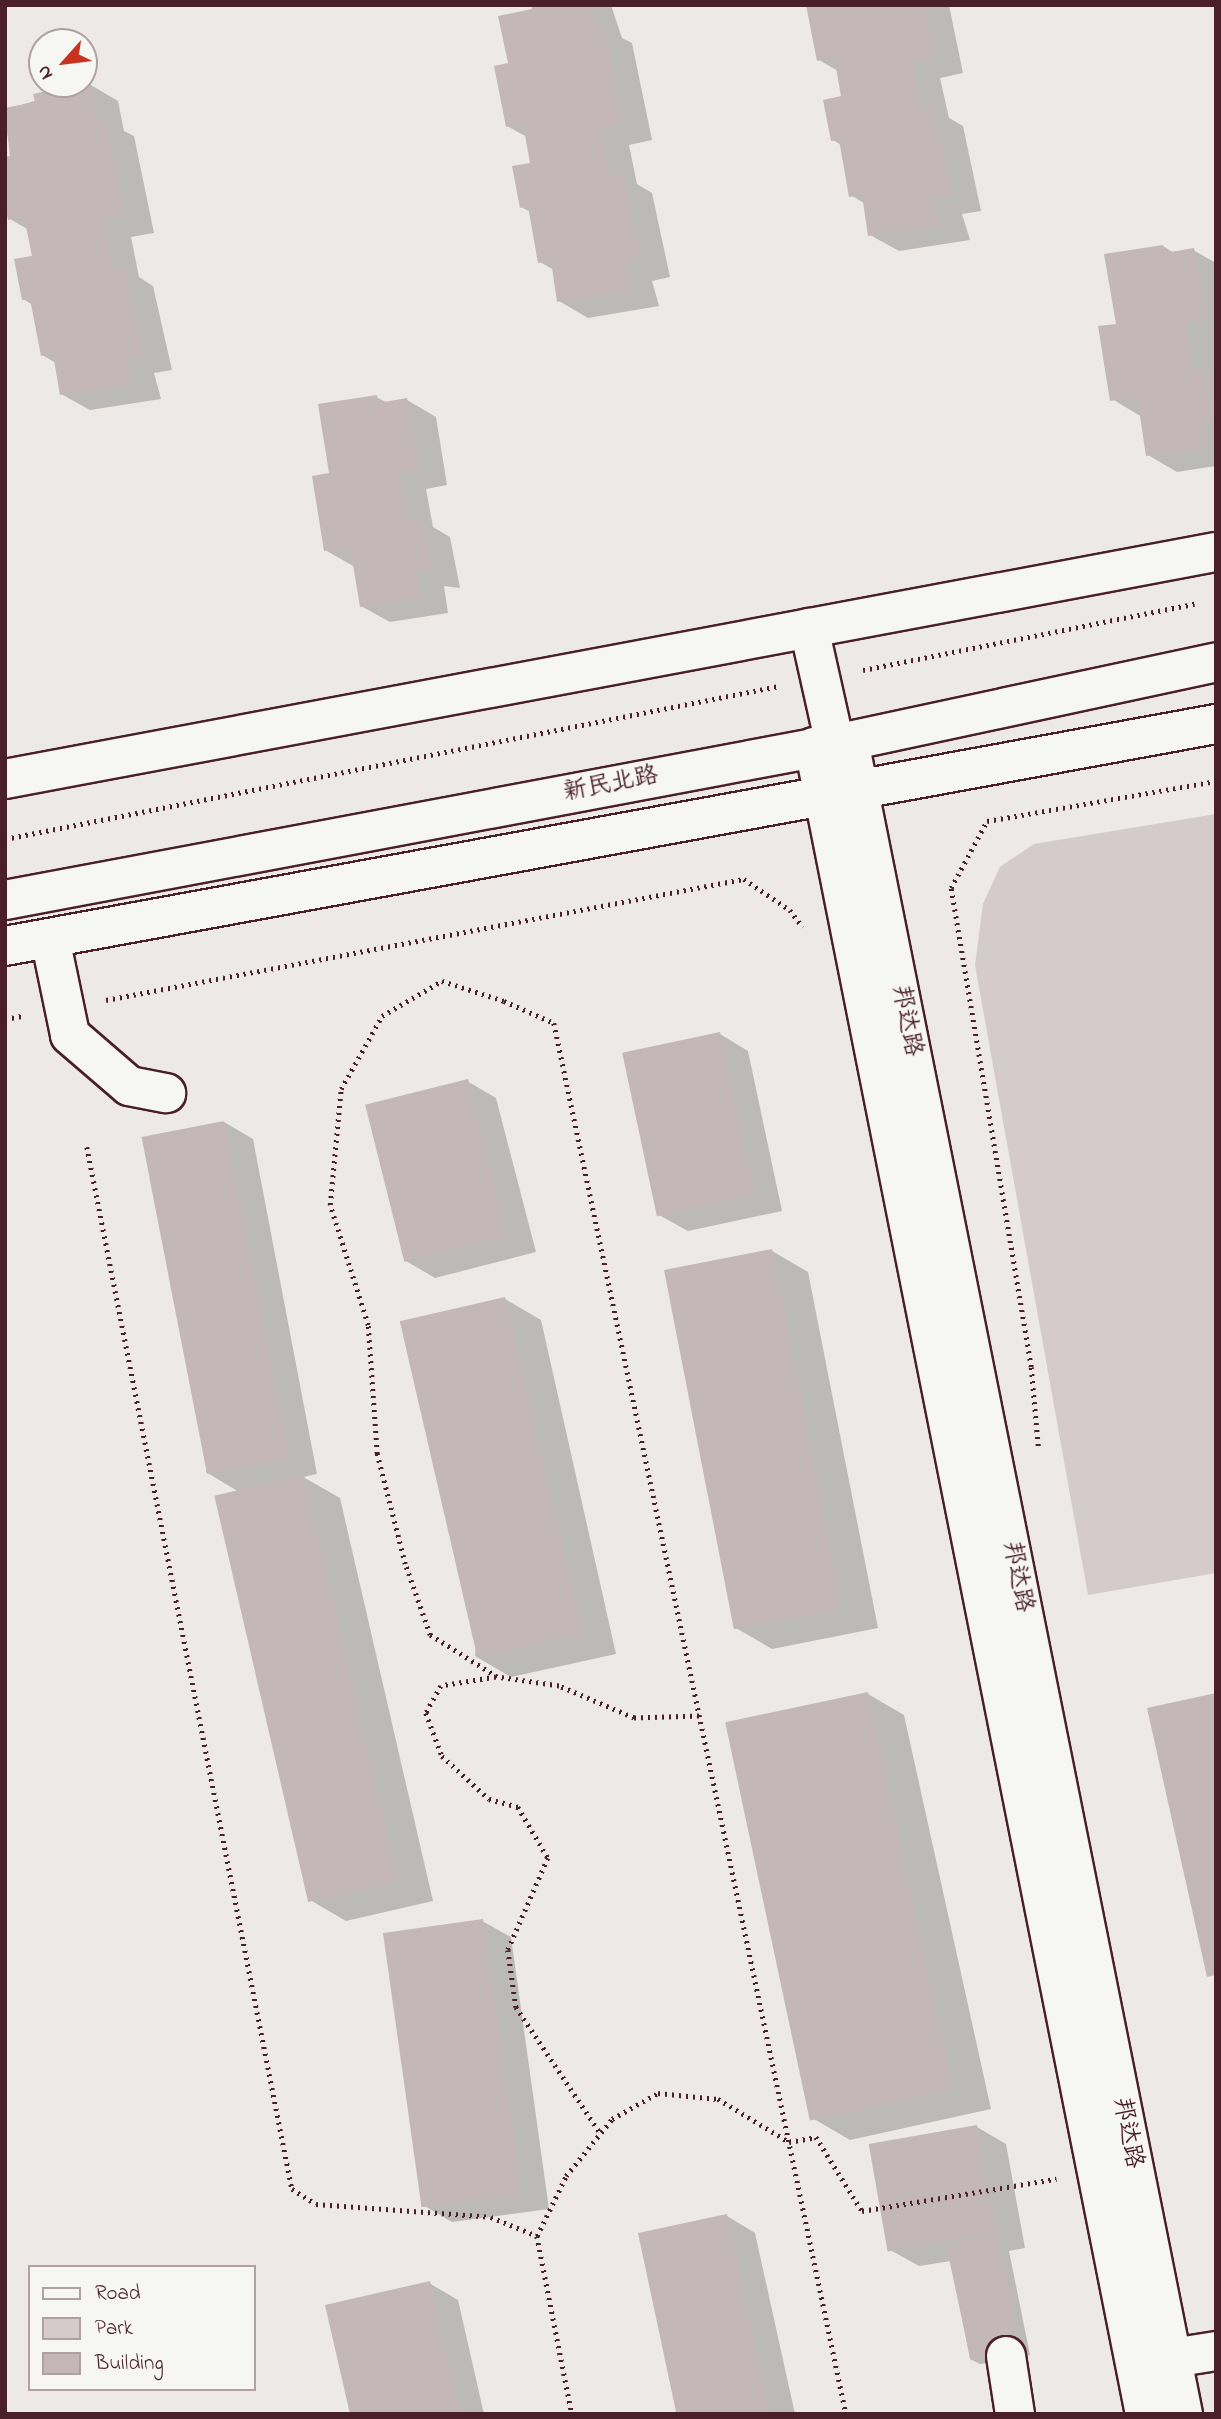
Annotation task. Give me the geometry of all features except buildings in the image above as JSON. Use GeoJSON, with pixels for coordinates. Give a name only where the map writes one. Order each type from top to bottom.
{"type":"FeatureCollection","features":[{"type":"Feature","properties":{"kind":"street"},"geometry":{"type":"LineString","coordinates":[[5,779],[1216,552]]}},
{"type":"Feature","properties":{"kind":"street","name":"邦达路"},"geometry":{"type":"LineString","coordinates":[[810,628],[1098,2172],[1134,2412]]}},
{"type":"Feature","properties":{"kind":"street","name":"新民北路"},"geometry":{"type":"LineString","coordinates":[[7,891],[833,744],[1216,663]]}},
{"type":"Feature","properties":{"kind":"street","name":"新民北路"},"geometry":{"type":"LineString","coordinates":[[5,946],[1216,724]]}},
{"type":"Feature","properties":{"kind":"street","name":"邦达路"},"geometry":{"type":"LineString","coordinates":[[841,791],[1183,2414]]}},
{"type":"Feature","properties":{"kind":"street"},"geometry":{"type":"LineString","coordinates":[[50,938],[70,1035],[129,1086],[166,1093]]}},
{"type":"Feature","properties":{"kind":"street"},"geometry":{"type":"LineString","coordinates":[[1172,2358],[1216,2351]]}},
{"type":"Feature","properties":{"kind":"street"},"geometry":{"type":"LineString","coordinates":[[1006,2357],[1015,2414]]}},
{"type":"Feature","properties":{"kind":"path"},"geometry":{"type":"LineString","coordinates":[[5,839],[1202,603]]}},
{"type":"Feature","properties":{"kind":"path"},"geometry":{"type":"LineString","coordinates":[[1038,1457],[1031,1367],[951,888],[986,821],[1216,781]]}},
{"type":"Feature","properties":{"kind":"path"},"geometry":{"type":"LineString","coordinates":[[5,1019],[744,879],[790,910],[812,939]]}},
{"type":"Feature","properties":{"kind":"path"},"geometry":{"type":"LineString","coordinates":[[497,1677],[430,1635],[405,1563],[377,1454],[368,1325],[331,1205],[341,1089],[382,1016],[442,981],[504,1001],[554,1024],[846,2414]]}},
{"type":"Feature","properties":{"kind":"path"},"geometry":{"type":"LineString","coordinates":[[87,1147],[292,2189],[316,2204],[491,2217],[537,2236]]}},
{"type":"Feature","properties":{"kind":"path"},"geometry":{"type":"LineString","coordinates":[[601,2134],[516,2007],[508,1950],[548,1858],[518,1807],[489,1799],[442,1756],[426,1713],[441,1686],[497,1677],[559,1686],[634,1718],[699,1717]]}},
{"type":"Feature","properties":{"kind":"path"},"geometry":{"type":"LineString","coordinates":[[572,2414],[537,2236],[566,2176],[612,2119],[658,2093],[718,2099],[789,2141],[816,2137],[862,2211],[1098,2172]]}},
{"type":"Feature","properties":{"kind":"green space"},"geometry":{"type":"Polygon","coordinates":[[[1216,814],[1216,1573],[1088,1595],[975,965],[983,904],[1000,867],[1034,844],[1216,814]]]}}]}
